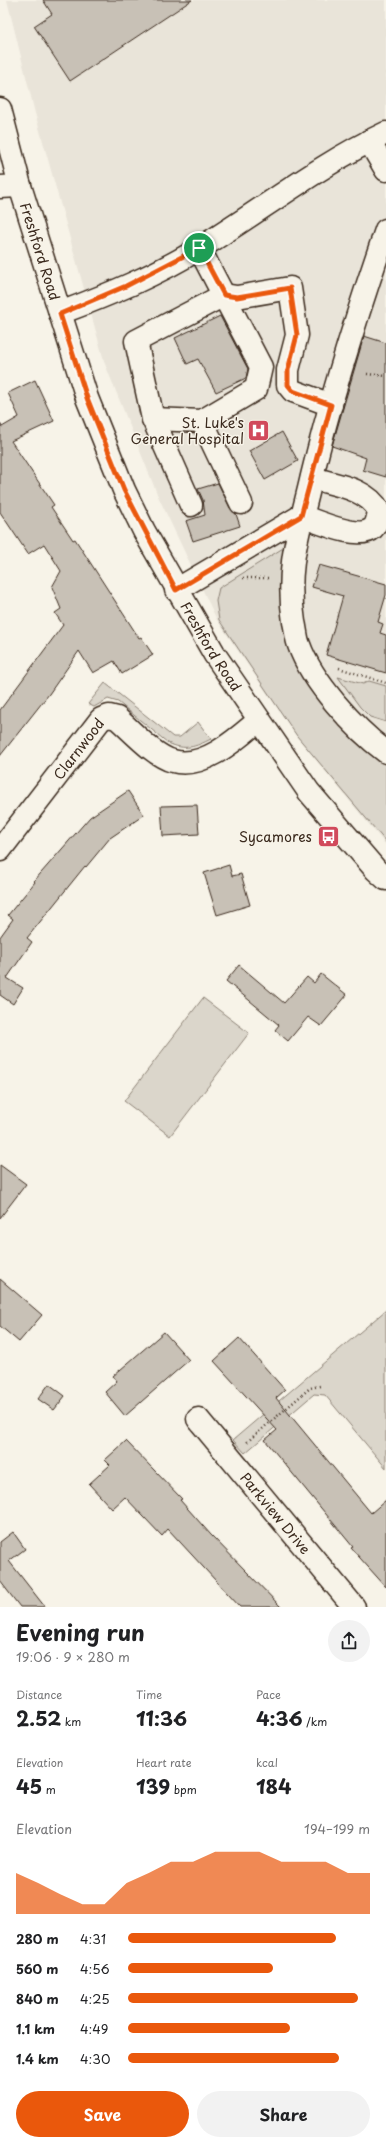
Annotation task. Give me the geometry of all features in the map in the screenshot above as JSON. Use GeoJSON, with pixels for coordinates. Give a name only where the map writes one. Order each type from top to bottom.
{"type":"FeatureCollection","features":[{"type":"Feature","properties":{"kind":"main road","name":"Freshford Road"},"geometry":{"type":"LineString","coordinates":[[0,109],[10,187],[60,314],[87,398],[124,490],[176,590],[215,656],[309,792],[376,870],[386,879]]}},
{"type":"Feature","properties":{"kind":"main road"},"geometry":{"type":"LineString","coordinates":[[60,314],[126,286],[199,248],[291,187],[377,137],[386,170]]}},
{"type":"Feature","properties":{"kind":"main road"},"geometry":{"type":"LineString","coordinates":[[386,230],[364,294],[318,446],[312,478],[294,545],[290,598],[298,645],[314,678],[368,739],[386,752]]}},
{"type":"Feature","properties":{"kind":"main road"},"geometry":{"type":"LineString","coordinates":[[153,419],[202,421],[256,390],[261,367],[199,248]]}},
{"type":"Feature","properties":{"kind":"main road"},"geometry":{"type":"LineString","coordinates":[[190,505],[153,419],[136,341],[224,295],[237,297],[290,288],[297,335],[288,370],[288,385],[293,391],[331,405]]}},
{"type":"Feature","properties":{"kind":"main road"},"geometry":{"type":"LineString","coordinates":[[202,421],[241,504]]}},
{"type":"Feature","properties":{"kind":"main road"},"geometry":{"type":"LineString","coordinates":[[176,590],[301,516],[354,533],[366,532],[373,528],[377,521],[379,511],[375,502],[366,495],[312,478]]}},
{"type":"Feature","properties":{"kind":"main road","name":"Clarnwood"},"geometry":{"type":"LineString","coordinates":[[0,850],[102,719],[109,716],[117,718],[156,752],[173,761],[188,762],[202,759],[228,746],[259,720]]}},
{"type":"Feature","properties":{"kind":"main road","name":"Parkview Drive"},"geometry":{"type":"LineString","coordinates":[[198,1419],[354,1607]]}},
{"type":"Feature","properties":{"kind":"path"},"geometry":{"type":"LineString","coordinates":[[367,374],[386,376]]}},
{"type":"Feature","properties":{"kind":"path"},"geometry":{"type":"LineString","coordinates":[[338,668],[386,682]]}},
{"type":"Feature","properties":{"kind":"path"},"geometry":{"type":"LineString","coordinates":[[228,1457],[310,1388],[320,1386]]}},
{"type":"Feature","properties":{"kind":"shaded area","name":"St. Luke's General Hospital"},"geometry":{"type":"Polygon","coordinates":[[[7,0],[386,0],[386,845],[297,737],[217,620],[158,496],[105,364],[35,113],[7,0]]]}},
{"type":"Feature","properties":{"kind":"shaded area"},"geometry":{"type":"Polygon","coordinates":[[[288,545],[286,585],[338,720],[386,766],[386,842],[297,736],[219,620],[216,601],[219,588],[288,545]]]}},
{"type":"Feature","properties":{"kind":"shaded area"},"geometry":{"type":"Polygon","coordinates":[[[338,677],[363,684],[369,681],[386,686],[386,722],[370,717],[360,707],[338,677]]]}},
{"type":"Feature","properties":{"kind":"shaded area"},"geometry":{"type":"Polygon","coordinates":[[[105,683],[173,737],[180,737],[198,722],[211,739],[195,746],[180,747],[168,743],[118,702],[108,699],[94,707],[88,704],[105,683]]]}},
{"type":"Feature","properties":{"kind":"shaded area"},"geometry":{"type":"Polygon","coordinates":[[[203,998],[249,1033],[170,1136],[124,1101],[203,998]]]}},
{"type":"Feature","properties":{"kind":"shaded area"},"geometry":{"type":"Polygon","coordinates":[[[386,1310],[386,1468],[325,1395],[314,1394],[245,1453],[233,1440],[386,1310]]]}},
{"type":"Feature","properties":{"kind":"building"},"geometry":{"type":"Polygon","coordinates":[[[43,0],[192,0],[70,81],[34,26],[52,14],[43,0]]]}},
{"type":"Feature","properties":{"kind":"building"},"geometry":{"type":"Polygon","coordinates":[[[220,316],[248,369],[246,378],[216,392],[198,359],[187,364],[175,338],[220,316]]]}},
{"type":"Feature","properties":{"kind":"building"},"geometry":{"type":"Polygon","coordinates":[[[364,336],[386,343],[386,477],[363,470],[366,458],[332,446],[364,336]]]}},
{"type":"Feature","properties":{"kind":"building"},"geometry":{"type":"Polygon","coordinates":[[[35,380],[54,421],[11,441],[54,505],[51,507],[73,540],[75,539],[139,638],[141,637],[153,655],[122,674],[114,661],[93,673],[79,651],[49,694],[0,756],[0,710],[63,625],[55,613],[61,609],[52,587],[61,571],[44,544],[28,554],[0,512],[0,423],[2,427],[19,417],[8,393],[35,380]]]}},
{"type":"Feature","properties":{"kind":"building"},"geometry":{"type":"Polygon","coordinates":[[[282,432],[298,461],[265,480],[249,451],[282,432]]]}},
{"type":"Feature","properties":{"kind":"building"},"geometry":{"type":"Polygon","coordinates":[[[218,483],[230,508],[236,514],[240,526],[193,541],[186,521],[205,515],[203,500],[198,489],[218,483]]]}},
{"type":"Feature","properties":{"kind":"building"},"geometry":{"type":"Polygon","coordinates":[[[319,565],[386,584],[386,595],[378,622],[383,624],[380,633],[386,635],[386,673],[326,655],[343,596],[312,587],[319,565]]]}},
{"type":"Feature","properties":{"kind":"building"},"geometry":{"type":"Polygon","coordinates":[[[128,791],[144,815],[110,838],[86,867],[85,866],[27,938],[32,942],[7,978],[23,988],[13,1004],[0,995],[0,937],[13,919],[8,915],[35,882],[34,881],[90,817],[128,791]]]}},
{"type":"Feature","properties":{"kind":"building"},"geometry":{"type":"Polygon","coordinates":[[[197,805],[199,834],[163,836],[161,806],[197,805]]]}},
{"type":"Feature","properties":{"kind":"building"},"geometry":{"type":"Polygon","coordinates":[[[229,865],[232,876],[241,874],[250,905],[217,915],[204,873],[229,865]]]}},
{"type":"Feature","properties":{"kind":"building"},"geometry":{"type":"Polygon","coordinates":[[[239,965],[284,1003],[307,977],[314,983],[321,974],[347,995],[321,1026],[308,1017],[288,1041],[275,1030],[279,1025],[226,981],[239,965]]]}},
{"type":"Feature","properties":{"kind":"building"},"geometry":{"type":"Polygon","coordinates":[[[0,1165],[26,1184],[0,1218],[0,1165]]]}},
{"type":"Feature","properties":{"kind":"building"},"geometry":{"type":"Polygon","coordinates":[[[0,1279],[42,1315],[19,1342],[0,1326],[0,1279]]]}},
{"type":"Feature","properties":{"kind":"building"},"geometry":{"type":"Polygon","coordinates":[[[164,1332],[189,1360],[125,1416],[105,1392],[117,1381],[113,1376],[164,1332]]]}},
{"type":"Feature","properties":{"kind":"building"},"geometry":{"type":"Polygon","coordinates":[[[239,1338],[285,1390],[276,1398],[371,1513],[386,1500],[386,1587],[351,1548],[353,1547],[265,1440],[277,1430],[214,1361],[239,1338]]]}},
{"type":"Feature","properties":{"kind":"building"},"geometry":{"type":"Polygon","coordinates":[[[49,1384],[65,1396],[54,1410],[38,1399],[49,1384]]]}},
{"type":"Feature","properties":{"kind":"building"},"geometry":{"type":"Polygon","coordinates":[[[126,1441],[182,1499],[180,1500],[211,1535],[281,1607],[240,1607],[168,1529],[162,1536],[125,1497],[112,1509],[89,1484],[110,1465],[105,1460],[126,1441]]]}},
{"type":"Feature","properties":{"kind":"building"},"geometry":{"type":"Polygon","coordinates":[[[13,1532],[25,1549],[9,1561],[45,1607],[20,1607],[0,1581],[0,1542],[13,1532]]]}},
{"type":"Feature","properties":{"kind":"place","name":"St. Luke's General Hospital"},"geometry":{"type":"Point","coordinates":[259,430]}},
{"type":"Feature","properties":{"kind":"place","name":"Sycamores"},"geometry":{"type":"Point","coordinates":[328,836]}},
{"type":"Feature","properties":{"kind":"route"},"geometry":{"type":"LineString","coordinates":[[199,248],[224,295],[237,297],[290,288],[297,335],[288,370],[288,385],[293,391],[331,405],[318,446],[312,478],[301,516],[282,529],[176,590],[124,490],[87,398],[60,314],[126,286],[199,248]]}}]}
